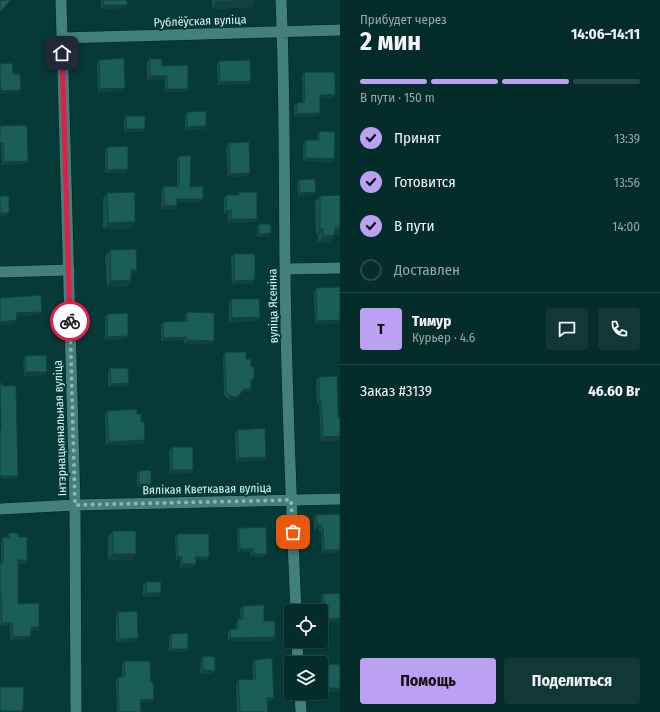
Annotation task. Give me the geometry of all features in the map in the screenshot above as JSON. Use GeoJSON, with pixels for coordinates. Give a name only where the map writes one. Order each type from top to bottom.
{"type":"FeatureCollection","features":[{"type":"Feature","properties":{"kind":"street","name":"Інтэрнацыянальная вуліца"},"geometry":{"type":"LineString","coordinates":[[61,0],[75,505],[76,712]]}},
{"type":"Feature","properties":{"kind":"street","name":"вуліца Ясеніна"},"geometry":{"type":"LineString","coordinates":[[281,0],[285,269],[291,500],[296,604]]}},
{"type":"Feature","properties":{"kind":"street","name":"Рублёўская вуліца"},"geometry":{"type":"LineString","coordinates":[[62,38],[340,30]]}},
{"type":"Feature","properties":{"kind":"street"},"geometry":{"type":"LineString","coordinates":[[285,269],[340,268]]}},
{"type":"Feature","properties":{"kind":"street"},"geometry":{"type":"LineString","coordinates":[[0,272],[69,270]]}},
{"type":"Feature","properties":{"kind":"street","name":"Вялікая Кветкавая вуліца"},"geometry":{"type":"LineString","coordinates":[[0,509],[75,505],[340,499]]}},
{"type":"Feature","properties":{"kind":"street"},"geometry":{"type":"LineString","coordinates":[[300,700],[301,712]]}},
{"type":"Feature","properties":{"kind":"building"},"geometry":{"type":"Polygon","coordinates":[[[0,0],[11,0],[1,11],[0,11],[0,0]]]}},
{"type":"Feature","properties":{"kind":"building"},"geometry":{"type":"Polygon","coordinates":[[[103,0],[127,0],[127,5],[104,5],[103,0]]]}},
{"type":"Feature","properties":{"kind":"building"},"geometry":{"type":"Polygon","coordinates":[[[216,0],[255,0],[216,2],[216,0]]]}},
{"type":"Feature","properties":{"kind":"building"},"geometry":{"type":"Polygon","coordinates":[[[124,58],[125,88],[100,89],[99,60],[124,58]]]}},
{"type":"Feature","properties":{"kind":"building"},"geometry":{"type":"Polygon","coordinates":[[[150,59],[162,59],[162,66],[188,65],[188,89],[167,89],[167,76],[150,76],[150,59]]]}},
{"type":"Feature","properties":{"kind":"building"},"geometry":{"type":"Polygon","coordinates":[[[250,60],[251,81],[220,82],[219,61],[250,60]]]}},
{"type":"Feature","properties":{"kind":"building"},"geometry":{"type":"Polygon","coordinates":[[[12,63],[13,74],[20,74],[21,90],[1,91],[0,64],[12,63]]]}},
{"type":"Feature","properties":{"kind":"building"},"geometry":{"type":"Polygon","coordinates":[[[304,72],[335,72],[335,95],[320,95],[320,113],[297,114],[297,103],[305,102],[304,72]]]}},
{"type":"Feature","properties":{"kind":"building"},"geometry":{"type":"Polygon","coordinates":[[[206,111],[206,126],[187,127],[187,112],[206,111]]]}},
{"type":"Feature","properties":{"kind":"building"},"geometry":{"type":"Polygon","coordinates":[[[126,116],[145,116],[145,129],[126,129],[126,116]]]}},
{"type":"Feature","properties":{"kind":"building"},"geometry":{"type":"Polygon","coordinates":[[[27,125],[28,161],[4,162],[3,143],[0,143],[0,126],[27,125]]]}},
{"type":"Feature","properties":{"kind":"building"},"geometry":{"type":"Polygon","coordinates":[[[319,131],[335,132],[334,159],[305,158],[306,140],[319,140],[319,131]]]}},
{"type":"Feature","properties":{"kind":"building"},"geometry":{"type":"Polygon","coordinates":[[[249,142],[250,173],[230,174],[229,143],[249,142]]]}},
{"type":"Feature","properties":{"kind":"building"},"geometry":{"type":"Polygon","coordinates":[[[128,146],[128,169],[107,170],[107,147],[128,146]]]}},
{"type":"Feature","properties":{"kind":"building"},"geometry":{"type":"Polygon","coordinates":[[[179,156],[191,156],[190,187],[203,186],[203,199],[177,199],[177,206],[164,205],[164,186],[179,187],[179,156]]]}},
{"type":"Feature","properties":{"kind":"building"},"geometry":{"type":"Polygon","coordinates":[[[315,179],[316,192],[300,193],[299,180],[315,179]]]}},
{"type":"Feature","properties":{"kind":"building"},"geometry":{"type":"Polygon","coordinates":[[[135,192],[135,222],[108,223],[107,193],[135,192]]]}},
{"type":"Feature","properties":{"kind":"building"},"geometry":{"type":"Polygon","coordinates":[[[239,192],[257,192],[257,219],[231,219],[231,210],[226,211],[226,195],[239,195],[239,192]]]}},
{"type":"Feature","properties":{"kind":"building"},"geometry":{"type":"Polygon","coordinates":[[[340,195],[340,228],[335,228],[335,235],[323,236],[323,229],[320,229],[320,196],[340,195]]]}},
{"type":"Feature","properties":{"kind":"building"},"geometry":{"type":"Polygon","coordinates":[[[0,196],[9,196],[9,213],[0,213],[0,196]]]}},
{"type":"Feature","properties":{"kind":"building"},"geometry":{"type":"Polygon","coordinates":[[[259,224],[271,224],[271,233],[259,234],[259,224]]]}},
{"type":"Feature","properties":{"kind":"building"},"geometry":{"type":"Polygon","coordinates":[[[136,249],[137,270],[131,270],[131,280],[111,281],[110,250],[136,249]]]}},
{"type":"Feature","properties":{"kind":"building"},"geometry":{"type":"Polygon","coordinates":[[[234,254],[255,254],[255,280],[234,281],[234,254]]]}},
{"type":"Feature","properties":{"kind":"building"},"geometry":{"type":"Polygon","coordinates":[[[340,287],[340,320],[317,321],[316,288],[340,287]]]}},
{"type":"Feature","properties":{"kind":"building"},"geometry":{"type":"Polygon","coordinates":[[[41,295],[42,312],[16,313],[17,320],[0,322],[0,298],[41,295]]]}},
{"type":"Feature","properties":{"kind":"building"},"geometry":{"type":"Polygon","coordinates":[[[231,299],[259,299],[260,317],[232,318],[231,299]]]}},
{"type":"Feature","properties":{"kind":"building"},"geometry":{"type":"Polygon","coordinates":[[[187,312],[214,313],[214,341],[187,340],[187,337],[164,338],[163,322],[187,321],[187,312]]]}},
{"type":"Feature","properties":{"kind":"building"},"geometry":{"type":"Polygon","coordinates":[[[128,313],[128,336],[107,337],[107,314],[128,313]]]}},
{"type":"Feature","properties":{"kind":"building"},"geometry":{"type":"Polygon","coordinates":[[[225,352],[246,352],[246,359],[251,359],[251,367],[254,367],[254,379],[251,380],[251,389],[244,389],[235,397],[230,396],[226,392],[225,352]]]}},
{"type":"Feature","properties":{"kind":"building"},"geometry":{"type":"Polygon","coordinates":[[[46,355],[47,372],[26,372],[25,356],[46,355]]]}},
{"type":"Feature","properties":{"kind":"building"},"geometry":{"type":"Polygon","coordinates":[[[110,368],[128,368],[129,383],[111,384],[110,368]]]}},
{"type":"Feature","properties":{"kind":"building"},"geometry":{"type":"Polygon","coordinates":[[[337,376],[340,436],[323,437],[321,400],[319,400],[319,377],[337,376]]]}},
{"type":"Feature","properties":{"kind":"building"},"geometry":{"type":"Polygon","coordinates":[[[0,383],[2,383],[2,386],[16,386],[18,476],[0,476],[0,383]]]}},
{"type":"Feature","properties":{"kind":"building"},"geometry":{"type":"Polygon","coordinates":[[[137,409],[137,414],[141,414],[141,422],[144,422],[145,440],[109,442],[107,411],[137,409]]]}},
{"type":"Feature","properties":{"kind":"building"},"geometry":{"type":"Polygon","coordinates":[[[265,428],[266,457],[239,458],[237,430],[265,428]]]}},
{"type":"Feature","properties":{"kind":"building"},"geometry":{"type":"Polygon","coordinates":[[[172,447],[193,447],[193,470],[172,470],[172,447]]]}},
{"type":"Feature","properties":{"kind":"building"},"geometry":{"type":"Polygon","coordinates":[[[151,470],[151,484],[139,484],[139,471],[151,470]]]}},
{"type":"Feature","properties":{"kind":"building"},"geometry":{"type":"Polygon","coordinates":[[[340,514],[340,550],[324,550],[323,528],[321,525],[317,525],[316,515],[340,514]]]}},
{"type":"Feature","properties":{"kind":"building"},"geometry":{"type":"Polygon","coordinates":[[[266,527],[267,554],[253,554],[253,549],[240,549],[239,528],[266,527]]]}},
{"type":"Feature","properties":{"kind":"building"},"geometry":{"type":"Polygon","coordinates":[[[113,531],[136,531],[136,554],[113,554],[113,531]]]}},
{"type":"Feature","properties":{"kind":"building"},"geometry":{"type":"Polygon","coordinates":[[[9,533],[18,533],[19,537],[27,537],[27,560],[18,560],[18,604],[39,603],[39,627],[31,627],[31,636],[13,637],[12,623],[2,623],[0,563],[3,563],[3,537],[9,538],[9,533]]]}},
{"type":"Feature","properties":{"kind":"building"},"geometry":{"type":"Polygon","coordinates":[[[177,534],[209,534],[209,557],[196,557],[196,564],[182,564],[182,557],[178,557],[177,534]]]}},
{"type":"Feature","properties":{"kind":"building"},"geometry":{"type":"Polygon","coordinates":[[[146,582],[161,582],[161,593],[146,593],[146,582]]]}},
{"type":"Feature","properties":{"kind":"building"},"geometry":{"type":"Polygon","coordinates":[[[340,593],[340,618],[328,619],[328,604],[324,604],[323,594],[340,593]]]}},
{"type":"Feature","properties":{"kind":"building"},"geometry":{"type":"Polygon","coordinates":[[[264,605],[264,621],[275,621],[275,637],[230,638],[230,629],[238,629],[238,619],[243,619],[243,606],[264,605]]]}},
{"type":"Feature","properties":{"kind":"building"},"geometry":{"type":"Polygon","coordinates":[[[137,611],[138,638],[119,639],[118,612],[137,611]]]}},
{"type":"Feature","properties":{"kind":"building"},"geometry":{"type":"Polygon","coordinates":[[[188,633],[188,649],[171,649],[171,634],[188,633]]]}},
{"type":"Feature","properties":{"kind":"building"},"geometry":{"type":"Polygon","coordinates":[[[203,656],[215,657],[215,671],[203,670],[203,656]]]}},
{"type":"Feature","properties":{"kind":"building"},"geometry":{"type":"Polygon","coordinates":[[[272,658],[274,698],[267,698],[268,712],[240,712],[238,680],[256,679],[254,660],[272,658]]]}},
{"type":"Feature","properties":{"kind":"building"},"geometry":{"type":"Polygon","coordinates":[[[124,661],[150,661],[151,682],[153,681],[154,699],[140,700],[141,712],[119,712],[118,677],[125,677],[124,661]]]}},
{"type":"Feature","properties":{"kind":"building"},"geometry":{"type":"Polygon","coordinates":[[[340,664],[340,688],[328,688],[328,665],[340,664]]]}},
{"type":"Feature","properties":{"kind":"building"},"geometry":{"type":"Polygon","coordinates":[[[0,687],[24,687],[23,711],[0,711],[0,687]]]}},
{"type":"Feature","properties":{"kind":"way so far"},"geometry":{"type":"LineString","coordinates":[[70,321],[75,505],[291,500],[293,532]]}},
{"type":"Feature","properties":{"kind":"route"},"geometry":{"type":"LineString","coordinates":[[62,53],[70,321]]}}]}
